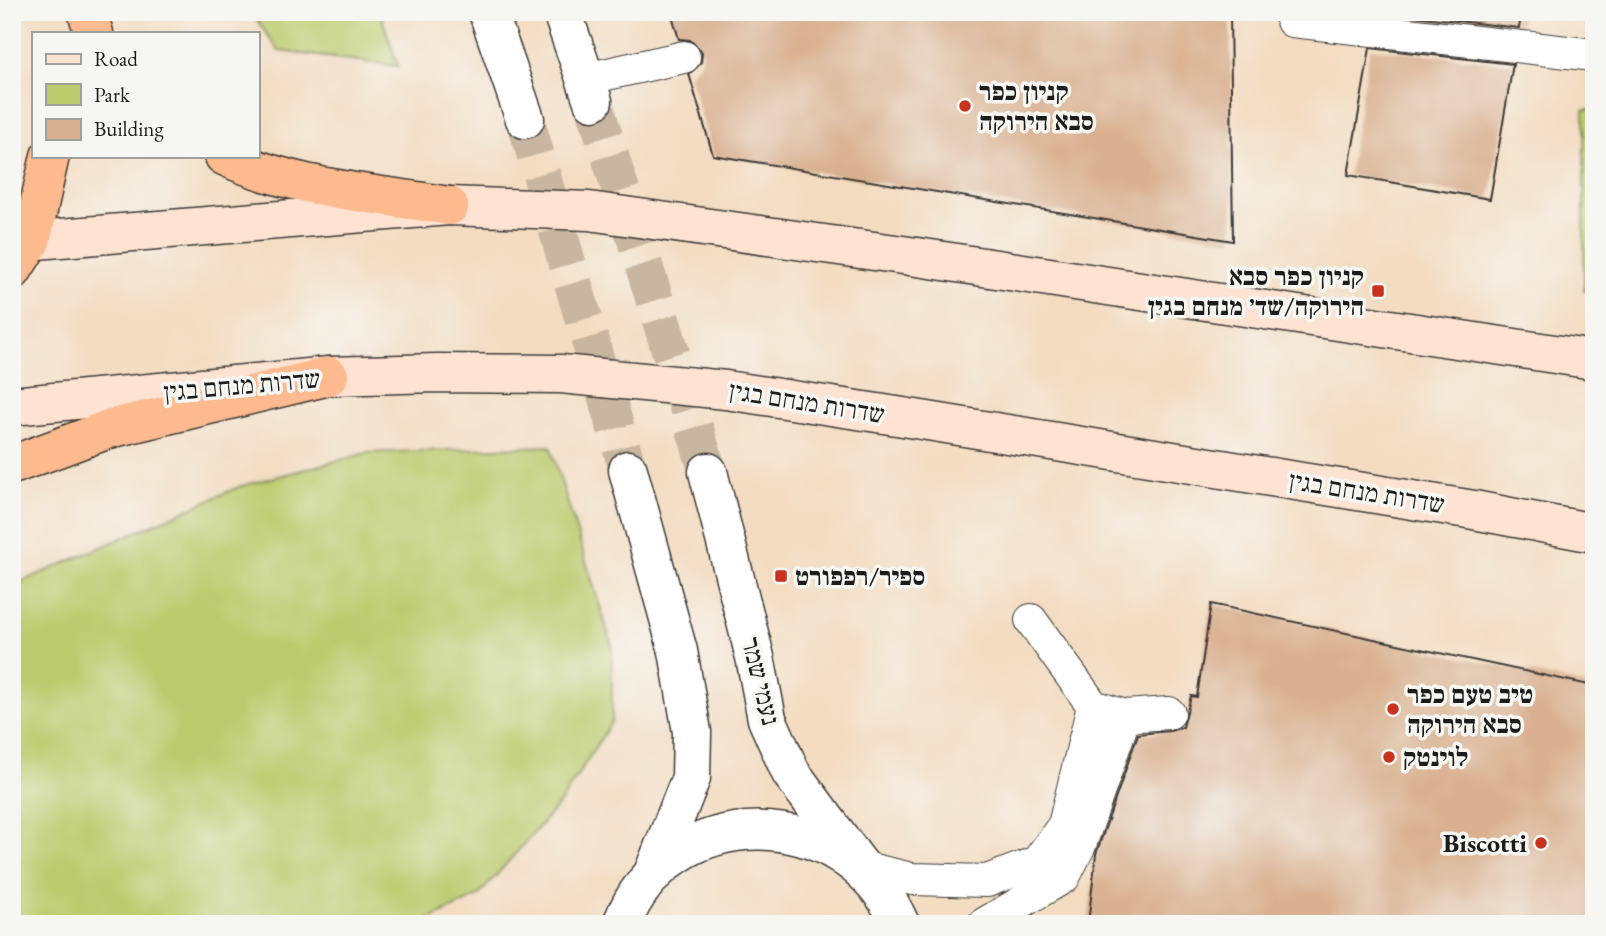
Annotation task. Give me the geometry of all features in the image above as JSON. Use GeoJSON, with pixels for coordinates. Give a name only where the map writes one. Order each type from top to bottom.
{"type":"FeatureCollection","features":[{"type":"Feature","properties":{"kind":"highway"},"geometry":{"type":"LineString","coordinates":[[64,32],[66,12]]}},
{"type":"Feature","properties":{"kind":"highway"},"geometry":{"type":"LineString","coordinates":[[87,12],[94,32]]}},
{"type":"Feature","properties":{"kind":"highway"},"geometry":{"type":"LineString","coordinates":[[18,251],[49,158]]}},
{"type":"Feature","properties":{"kind":"highway"},"geometry":{"type":"LineString","coordinates":[[228,158],[249,168],[299,183],[449,206]]}},
{"type":"Feature","properties":{"kind":"highway"},"geometry":{"type":"LineString","coordinates":[[12,465],[109,429],[329,376]]}},
{"type":"Feature","properties":{"kind":"main road"},"geometry":{"type":"LineString","coordinates":[[18,251],[449,206],[589,211],[716,227],[1594,360]]}},
{"type":"Feature","properties":{"kind":"main road","name":"שדרות מנחם בגין"},"geometry":{"type":"LineString","coordinates":[[12,406],[329,376],[561,374],[726,390],[1433,503],[1594,533]]}},
{"type":"Feature","properties":{"kind":"street"},"geometry":{"type":"LineString","coordinates":[[488,12],[525,119]]}},
{"type":"Feature","properties":{"kind":"street"},"geometry":{"type":"LineString","coordinates":[[562,12],[589,90]]}},
{"type":"Feature","properties":{"kind":"street"},"geometry":{"type":"LineString","coordinates":[[628,470],[678,651],[692,732],[691,778],[652,876]]}},
{"type":"Feature","properties":{"kind":"street","name":"נעמי שמר"},"geometry":{"type":"LineString","coordinates":[[708,472],[755,657],[767,719],[791,773],[861,867]]}},
{"type":"Feature","properties":{"kind":"street"},"geometry":{"type":"LineString","coordinates":[[622,924],[638,893],[652,876],[682,852],[717,836],[755,830],[793,833],[829,846],[861,867],[890,900],[900,924]]}},
{"type":"Feature","properties":{"kind":"lane"},"geometry":{"type":"LineString","coordinates":[[1292,12],[1292,21],[1594,55]]}},
{"type":"Feature","properties":{"kind":"lane"},"geometry":{"type":"LineString","coordinates":[[589,90],[684,57]]}},
{"type":"Feature","properties":{"kind":"lane"},"geometry":{"type":"LineString","coordinates":[[1031,620],[1093,706],[1125,716],[1169,713]]}},
{"type":"Feature","properties":{"kind":"lane"},"geometry":{"type":"LineString","coordinates":[[861,867],[912,879],[988,881],[1037,862],[1064,825],[1093,706]]}},
{"type":"Feature","properties":{"kind":"lane"},"geometry":{"type":"LineString","coordinates":[[984,924],[1064,877],[1080,845],[1125,716]]}},
{"type":"Feature","properties":{"kind":"green space"},"geometry":{"type":"Polygon","coordinates":[[[251,12],[380,12],[398,66],[279,51],[251,12]]]}},
{"type":"Feature","properties":{"kind":"green space"},"geometry":{"type":"Polygon","coordinates":[[[1594,108],[1594,292],[1584,291],[1584,110],[1594,108]]]}},
{"type":"Feature","properties":{"kind":"green space"},"geometry":{"type":"Polygon","coordinates":[[[550,446],[612,645],[612,721],[560,803],[478,896],[420,924],[12,924],[12,586],[241,486],[367,453],[550,446]]]}},
{"type":"Feature","properties":{"kind":"building","name":"קניון כפר סבא הירוקה"},"geometry":{"type":"Polygon","coordinates":[[[671,12],[1230,12],[1233,241],[713,155],[689,74],[701,63],[702,52],[690,40],[679,39],[671,12]]]}},
{"type":"Feature","properties":{"kind":"building"},"geometry":{"type":"Polygon","coordinates":[[[1379,12],[1522,12],[1519,28],[1379,12]]]}},
{"type":"Feature","properties":{"kind":"building"},"geometry":{"type":"Polygon","coordinates":[[[1370,48],[1513,64],[1490,199],[1348,175],[1370,48]]]}},
{"type":"Feature","properties":{"kind":"building","name":"לוינטק"},"geometry":{"type":"Polygon","coordinates":[[[1211,604],[1594,686],[1594,924],[1088,924],[1096,854],[1138,734],[1183,727],[1191,696],[1197,697],[1211,604]]]}},
{"type":"Feature","properties":{"kind":"tunnel"},"geometry":{"type":"LineString","coordinates":[[593,101],[708,472]]}},
{"type":"Feature","properties":{"kind":"tunnel"},"geometry":{"type":"LineString","coordinates":[[525,119],[628,470]]}},
{"type":"Feature","properties":{"kind":"place","name":"קניון כפר סבא הירוקה"},"geometry":{"type":"Point","coordinates":[965,106]}},
{"type":"Feature","properties":{"kind":"place","name":"קניון כפר סבא הירוקה/שד׳ מנחם בגין"},"geometry":{"type":"Point","coordinates":[1378,291]}},
{"type":"Feature","properties":{"kind":"place","name":"ספיר/רפפורט"},"geometry":{"type":"Point","coordinates":[781,576]}},
{"type":"Feature","properties":{"kind":"place","name":"טיב טעם כפר סבא הירוקה"},"geometry":{"type":"Point","coordinates":[1393,709]}},
{"type":"Feature","properties":{"kind":"place","name":"לוינטק"},"geometry":{"type":"Point","coordinates":[1389,757]}},
{"type":"Feature","properties":{"kind":"place","name":"Biscotti"},"geometry":{"type":"Point","coordinates":[1541,843]}}]}
